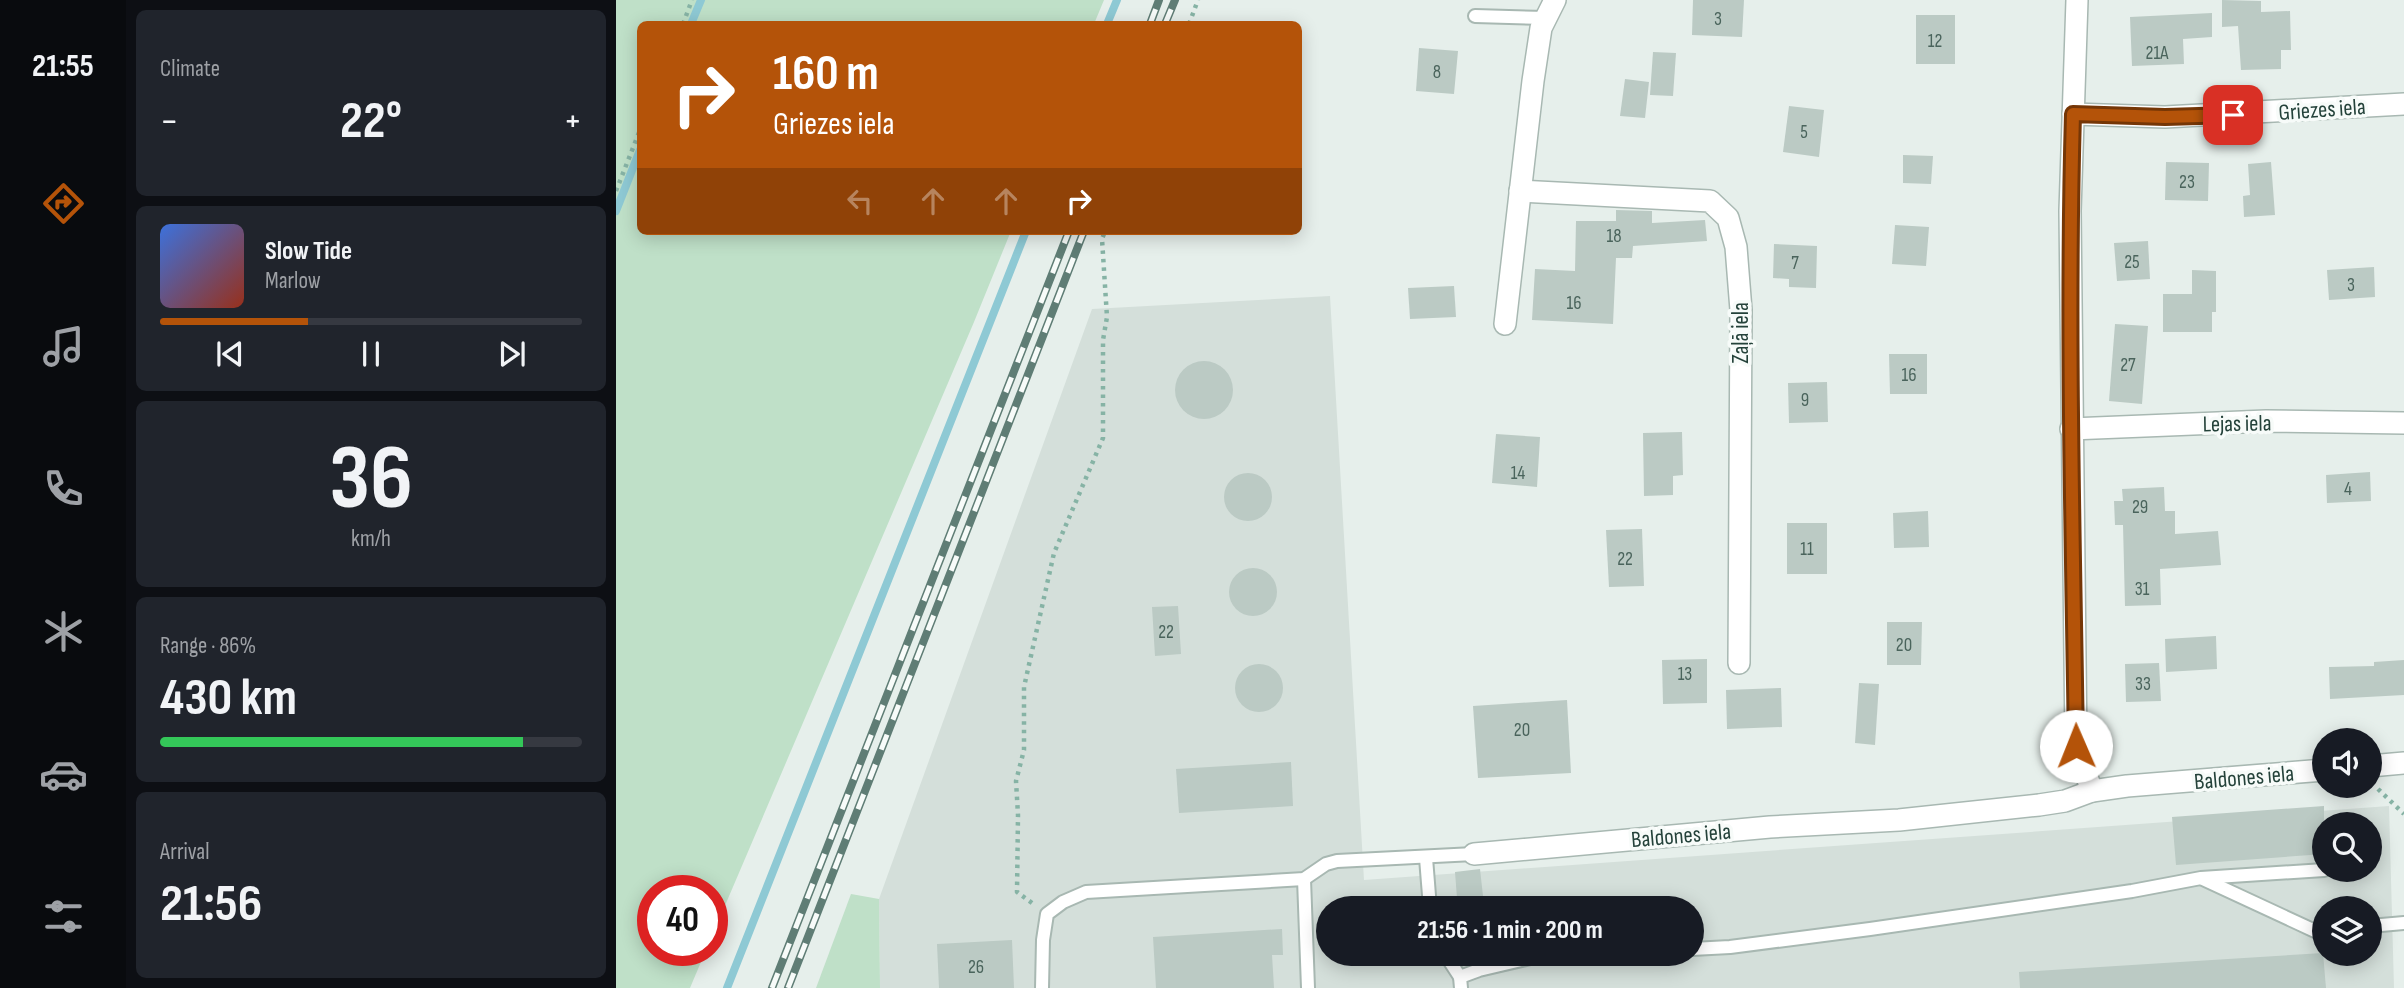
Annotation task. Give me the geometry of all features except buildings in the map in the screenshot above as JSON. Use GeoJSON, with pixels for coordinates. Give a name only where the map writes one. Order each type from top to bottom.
{"type":"FeatureCollection","features":[{"type":"Feature","properties":{"kind":"street"},"geometry":{"type":"LineString","coordinates":[[2077,0],[2070,211],[2076,746],[2092,791]]}},
{"type":"Feature","properties":{"kind":"street"},"geometry":{"type":"LineString","coordinates":[[1505,324],[1533,81],[1541,28],[1550,9]]}},
{"type":"Feature","properties":{"kind":"street","name":"Griezes iela"},"geometry":{"type":"LineString","coordinates":[[2073,114],[2165,117],[2404,104]]}},
{"type":"Feature","properties":{"kind":"street","name":"Zaļā iela"},"geometry":{"type":"LineString","coordinates":[[1520,191],[1710,201],[1728,218],[1736,247],[1741,310],[1739,663]]}},
{"type":"Feature","properties":{"kind":"street","name":"Lejas iela"},"geometry":{"type":"LineString","coordinates":[[2071,429],[2266,421],[2404,423]]}},
{"type":"Feature","properties":{"kind":"street"},"geometry":{"type":"LineString","coordinates":[[2382,771],[2404,763]]}},
{"type":"Feature","properties":{"kind":"street","name":"Baldones iela"},"geometry":{"type":"LineString","coordinates":[[1474,854],[1770,827],[1899,820],[2039,806],[2065,801],[2092,791],[2127,786],[2312,771]]}},
{"type":"Feature","properties":{"kind":"lane"},"geometry":{"type":"LineString","coordinates":[[1475,16],[1550,9]]}},
{"type":"Feature","properties":{"kind":"lane","name":"Baldones iela"},"geometry":{"type":"LineString","coordinates":[[1047,914],[1063,902],[1086,892],[1304,879],[1326,864],[1337,861],[1474,854]]}},
{"type":"Feature","properties":{"kind":"lane"},"geometry":{"type":"LineString","coordinates":[[1426,858],[1429,896]]}},
{"type":"Feature","properties":{"kind":"lane"},"geometry":{"type":"LineString","coordinates":[[1704,948],[1845,932],[2132,891],[2201,877],[2312,871]]}},
{"type":"Feature","properties":{"kind":"lane"},"geometry":{"type":"LineString","coordinates":[[2201,877],[2312,930]]}},
{"type":"Feature","properties":{"kind":"lane"},"geometry":{"type":"LineString","coordinates":[[1304,879],[1308,988]]}},
{"type":"Feature","properties":{"kind":"lane"},"geometry":{"type":"LineString","coordinates":[[1042,988],[1047,914]]}},
{"type":"Feature","properties":{"kind":"lane"},"geometry":{"type":"LineString","coordinates":[[2382,925],[2404,923]]}},
{"type":"Feature","properties":{"kind":"lane"},"geometry":{"type":"LineString","coordinates":[[1452,966],[1461,983],[1479,970],[1496,966]]}},
{"type":"Feature","properties":{"kind":"path"},"geometry":{"type":"LineString","coordinates":[[683,21],[692,0]]}},
{"type":"Feature","properties":{"kind":"path"},"geometry":{"type":"LineString","coordinates":[[1190,21],[1198,0]]}},
{"type":"Feature","properties":{"kind":"path"},"geometry":{"type":"LineString","coordinates":[[616,191],[637,138]]}},
{"type":"Feature","properties":{"kind":"path"},"geometry":{"type":"LineString","coordinates":[[1047,914],[1017,892],[1016,781],[1024,750],[1024,687],[1054,553],[1102,438],[1103,340],[1107,317],[1104,235]]}},
{"type":"Feature","properties":{"kind":"path"},"geometry":{"type":"LineString","coordinates":[[2382,788],[2404,814]]}},
{"type":"Feature","properties":{"kind":"shaded area"},"geometry":{"type":"Polygon","coordinates":[[[1330,296],[1364,880],[2389,806],[2394,988],[880,988],[879,899],[1092,309],[1330,296]]]}},
{"type":"Feature","properties":{"kind":"green space"},"geometry":{"type":"Polygon","coordinates":[[[616,0],[1104,0],[1095,21],[637,21],[637,235],[1009,235],[728,899],[728,875],[637,875],[637,966],[699,966],[690,988],[616,988],[616,0]]]}},
{"type":"Feature","properties":{"kind":"green space"},"geometry":{"type":"Polygon","coordinates":[[[851,894],[879,899],[880,988],[816,988],[851,894]]]}},
{"type":"Feature","properties":{"kind":"waterway"},"geometry":{"type":"LineString","coordinates":[[692,21],[701,0]]}},
{"type":"Feature","properties":{"kind":"waterway"},"geometry":{"type":"LineString","coordinates":[[1108,21],[1117,0]]}},
{"type":"Feature","properties":{"kind":"waterway"},"geometry":{"type":"LineString","coordinates":[[616,211],[637,158]]}},
{"type":"Feature","properties":{"kind":"waterway"},"geometry":{"type":"LineString","coordinates":[[727,988],[1024,235]]}},
{"type":"Feature","properties":{"kind":"railway"},"geometry":{"type":"LineString","coordinates":[[1151,21],[1159,0]]}},
{"type":"Feature","properties":{"kind":"railway"},"geometry":{"type":"LineString","coordinates":[[1166,21],[1175,0]]}},
{"type":"Feature","properties":{"kind":"railway"},"geometry":{"type":"LineString","coordinates":[[772,988],[1067,235]]}},
{"type":"Feature","properties":{"kind":"railway"},"geometry":{"type":"LineString","coordinates":[[788,988],[1082,235]]}},
{"type":"Feature","properties":{"kind":"route"},"geometry":{"type":"LineString","coordinates":[[2076,746],[2071,429],[2070,211],[2073,114],[2165,117],[2233,115]]}}]}
